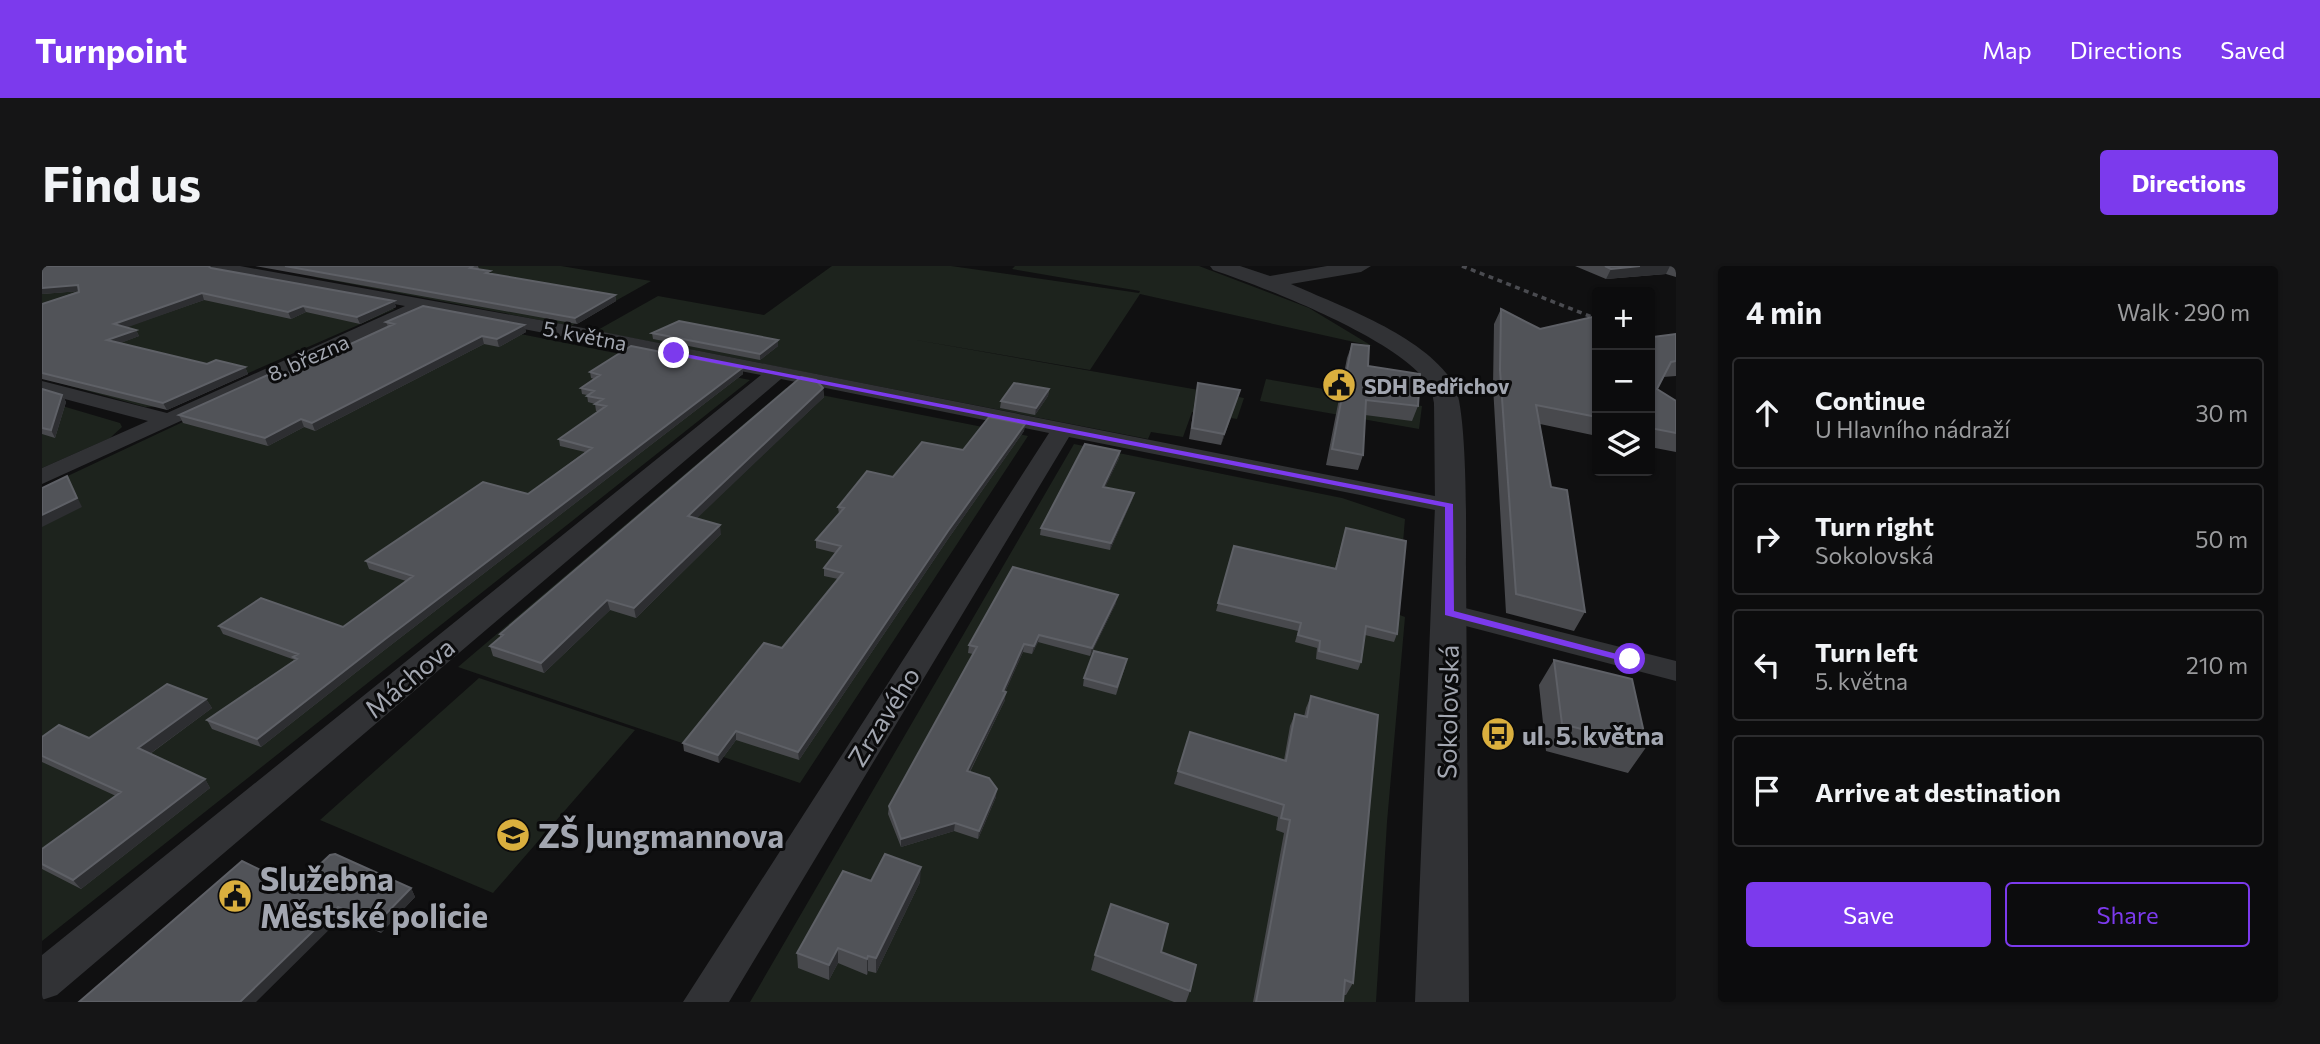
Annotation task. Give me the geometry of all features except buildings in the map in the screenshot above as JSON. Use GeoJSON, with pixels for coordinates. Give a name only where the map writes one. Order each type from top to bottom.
{"type":"FeatureCollection","features":[{"type":"Feature","properties":{"kind":"street","name":"5. května"},"geometry":{"type":"LineString","coordinates":[[214,266],[1450,506]]}},
{"type":"Feature","properties":{"kind":"street","name":"Sokolovská"},"geometry":{"type":"LineString","coordinates":[[1220,266],[1269,282],[1366,326],[1415,358],[1437,377],[1447,403],[1450,506],[1442,1002]]}},
{"type":"Feature","properties":{"kind":"street"},"geometry":{"type":"LineString","coordinates":[[1269,282],[1360,266]]}},
{"type":"Feature","properties":{"kind":"street","name":"8. března"},"geometry":{"type":"LineString","coordinates":[[42,477],[422,305]]}},
{"type":"Feature","properties":{"kind":"street","name":"Máchova"},"geometry":{"type":"LineString","coordinates":[[42,981],[776,373]]}},
{"type":"Feature","properties":{"kind":"street"},"geometry":{"type":"LineString","coordinates":[[42,387],[170,419]]}},
{"type":"Feature","properties":{"kind":"street","name":"Zrzavého"},"geometry":{"type":"LineString","coordinates":[[705,1002],[1062,430]]}},
{"type":"Feature","properties":{"kind":"street"},"geometry":{"type":"LineString","coordinates":[[1448,613],[1676,671]]}},
{"type":"Feature","properties":{"kind":"shaded area"},"geometry":{"type":"Polygon","coordinates":[[[42,266],[178,266],[395,309],[173,406],[145,407],[42,378],[42,266]]]}},
{"type":"Feature","properties":{"kind":"shaded area"},"geometry":{"type":"Polygon","coordinates":[[[332,266],[561,266],[651,281],[571,326],[314,277],[332,266]]]}},
{"type":"Feature","properties":{"kind":"shaded area"},"geometry":{"type":"Polygon","coordinates":[[[832,266],[951,266],[1139,293],[1140,291],[1012,269],[1015,266],[1199,266],[1309,308],[1372,346],[1140,294],[1090,370],[910,339],[1244,398],[1237,419],[1192,412],[1183,437],[1151,432],[1148,439],[596,331],[658,296],[764,315],[832,266]]]}},
{"type":"Feature","properties":{"kind":"shaded area"},"geometry":{"type":"Polygon","coordinates":[[[431,316],[750,380],[42,941],[42,488],[202,413],[431,316]]]}},
{"type":"Feature","properties":{"kind":"shaded area"},"geometry":{"type":"Polygon","coordinates":[[[1266,379],[1422,406],[1419,429],[1260,401],[1266,379]]]}},
{"type":"Feature","properties":{"kind":"shaded area"},"geometry":{"type":"Polygon","coordinates":[[[786,388],[1028,436],[800,783],[458,667],[786,388]]]}},
{"type":"Feature","properties":{"kind":"shaded area"},"geometry":{"type":"Polygon","coordinates":[[[42,400],[120,423],[122,427],[110,438],[42,468],[42,400]]]}},
{"type":"Feature","properties":{"kind":"shaded area"},"geometry":{"type":"Polygon","coordinates":[[[1074,444],[1342,498],[1405,519],[1397,614],[1405,617],[1387,822],[1376,1002],[750,1002],[1074,444]]]}},
{"type":"Feature","properties":{"kind":"shaded area"},"geometry":{"type":"Polygon","coordinates":[[[479,678],[635,730],[493,893],[320,820],[479,678]]]}},
{"type":"Feature","properties":{"kind":"railway"},"geometry":{"type":"LineString","coordinates":[[1462,266],[1592,317]]}},
{"type":"Feature","properties":{"kind":"place","name":"SDH Bedřichov"},"geometry":{"type":"Point","coordinates":[1339,385]}},
{"type":"Feature","properties":{"kind":"place","name":"ul. 5. května"},"geometry":{"type":"Point","coordinates":[1498,734]}},
{"type":"Feature","properties":{"kind":"place","name":"ZŠ Jungmannova"},"geometry":{"type":"Point","coordinates":[513,835]}},
{"type":"Feature","properties":{"kind":"place","name":"Služebna Městské policie"},"geometry":{"type":"Point","coordinates":[235,896]}},
{"type":"Feature","properties":{"kind":"route"},"geometry":{"type":"LineString","coordinates":[[674,353],[1450,506],[1448,613],[1630,659]]}}]}
